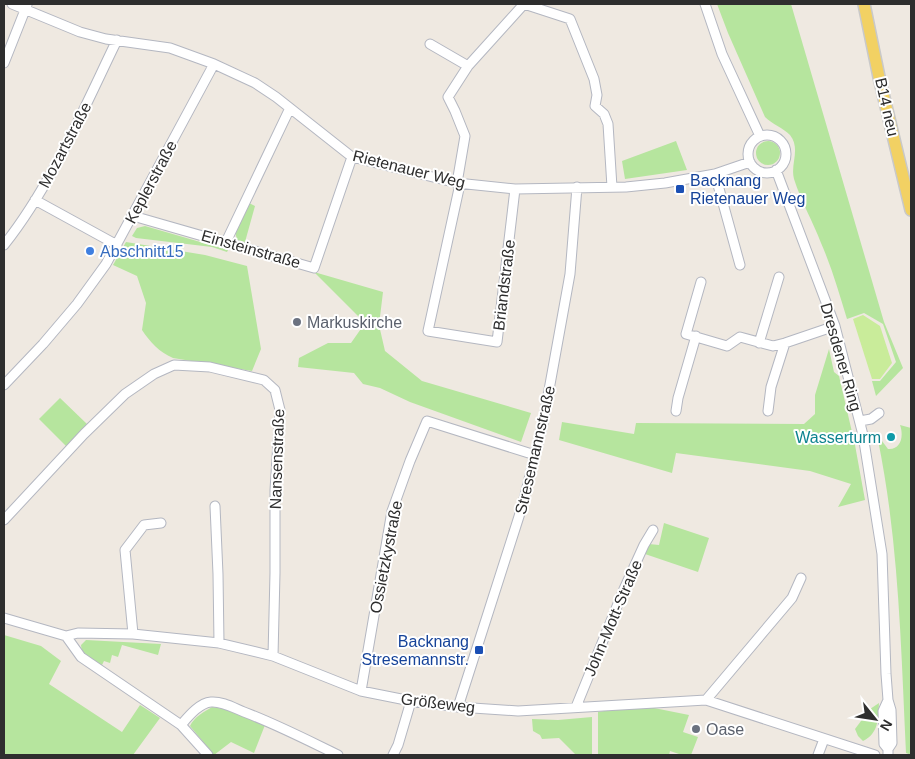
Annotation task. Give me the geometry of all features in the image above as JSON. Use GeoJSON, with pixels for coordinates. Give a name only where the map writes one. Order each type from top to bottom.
{"type":"FeatureCollection","features":[{"type":"Feature","properties":{"kind":"main road","name":"B14 neu"},"geometry":{"type":"LineString","coordinates":[[864,4],[879,77],[911,210]]}},
{"type":"Feature","properties":{"kind":"street","name":"Rietenauer Weg"},"geometry":{"type":"LineString","coordinates":[[12,4],[27,6],[80,32],[170,48],[214,64],[255,83],[352,157],[458,184],[515,189],[612,187],[665,183],[715,174],[750,162]]}},
{"type":"Feature","properties":{"kind":"street"},"geometry":{"type":"LineString","coordinates":[[458,184],[465,136],[448,98],[468,66],[524,4],[570,19],[594,79],[597,95],[595,106],[604,114],[608,124],[612,187]]}},
{"type":"Feature","properties":{"kind":"street"},"geometry":{"type":"LineString","coordinates":[[705,4],[722,54],[760,136]]}},
{"type":"Feature","properties":{"kind":"street"},"geometry":{"type":"LineString","coordinates":[[4,63],[27,6]]}},
{"type":"Feature","properties":{"kind":"street","name":"Mozartstraße"},"geometry":{"type":"LineString","coordinates":[[4,245],[7,234],[35,200],[76,124],[117,40]]}},
{"type":"Feature","properties":{"kind":"street"},"geometry":{"type":"LineString","coordinates":[[430,44],[468,66]]}},
{"type":"Feature","properties":{"kind":"street","name":"Keplerstraße"},"geometry":{"type":"LineString","coordinates":[[4,385],[43,344],[77,304],[106,264],[214,64]]}},
{"type":"Feature","properties":{"kind":"street"},"geometry":{"type":"LineString","coordinates":[[226,242],[290,108]]}},
{"type":"Feature","properties":{"kind":"street"},"geometry":{"type":"LineString","coordinates":[[760,136],[773,136],[783,144],[786,155],[784,161],[776,170],[762,172],[750,162],[748,152],[750,146],[760,136]]}},
{"type":"Feature","properties":{"kind":"street","name":"Einsteinstraße"},"geometry":{"type":"LineString","coordinates":[[133,216],[314,268],[352,157]]}},
{"type":"Feature","properties":{"kind":"street","name":"Dresdener Ring"},"geometry":{"type":"LineString","coordinates":[[776,170],[835,326],[860,421],[874,494],[882,554],[888,700],[891,710],[892,743],[888,752]]}},
{"type":"Feature","properties":{"kind":"street"},"geometry":{"type":"LineString","coordinates":[[715,174],[740,265]]}},
{"type":"Feature","properties":{"kind":"street","name":"Briandstraße"},"geometry":{"type":"LineString","coordinates":[[458,184],[428,331],[496,342],[515,189]]}},
{"type":"Feature","properties":{"kind":"street","name":"Stresemannstraße"},"geometry":{"type":"LineString","coordinates":[[458,707],[506,561],[543,423],[570,274],[577,187]]}},
{"type":"Feature","properties":{"kind":"street"},"geometry":{"type":"LineString","coordinates":[[35,200],[117,245]]}},
{"type":"Feature","properties":{"kind":"street"},"geometry":{"type":"LineString","coordinates":[[759,343],[779,277]]}},
{"type":"Feature","properties":{"kind":"street"},"geometry":{"type":"LineString","coordinates":[[701,282],[686,334],[727,346],[740,337],[773,346],[785,344],[835,326]]}},
{"type":"Feature","properties":{"kind":"street"},"geometry":{"type":"LineString","coordinates":[[676,411],[696,336]]}},
{"type":"Feature","properties":{"kind":"street"},"geometry":{"type":"LineString","coordinates":[[768,411],[771,387],[785,344]]}},
{"type":"Feature","properties":{"kind":"street","name":"Nansenstraße"},"geometry":{"type":"LineString","coordinates":[[4,520],[84,434],[125,394],[154,374],[174,365],[210,367],[264,380],[275,390],[280,410],[275,490],[276,573],[273,656]]}},
{"type":"Feature","properties":{"kind":"street"},"geometry":{"type":"LineString","coordinates":[[860,421],[871,418],[878,413]]}},
{"type":"Feature","properties":{"kind":"street","name":"Ossietzkystraße"},"geometry":{"type":"LineString","coordinates":[[361,690],[392,512],[410,460],[427,421],[535,455]]}},
{"type":"Feature","properties":{"kind":"street"},"geometry":{"type":"LineString","coordinates":[[215,506],[219,643]]}},
{"type":"Feature","properties":{"kind":"street"},"geometry":{"type":"LineString","coordinates":[[133,634],[125,550],[144,526],[161,523]]}},
{"type":"Feature","properties":{"kind":"street","name":"John-Mott-Straße"},"geometry":{"type":"LineString","coordinates":[[576,707],[624,589],[653,530]]}},
{"type":"Feature","properties":{"kind":"street"},"geometry":{"type":"LineString","coordinates":[[706,700],[792,598],[801,578]]}},
{"type":"Feature","properties":{"kind":"street","name":"Größeweg"},"geometry":{"type":"LineString","coordinates":[[4,618],[66,636],[78,633],[133,634],[219,643],[273,656],[361,690],[411,701],[458,707],[518,711],[706,700],[824,740],[875,755]]}},
{"type":"Feature","properties":{"kind":"street"},"geometry":{"type":"LineString","coordinates":[[66,636],[81,657],[181,725],[208,755]]}},
{"type":"Feature","properties":{"kind":"street"},"geometry":{"type":"LineString","coordinates":[[393,755],[398,745],[411,701]]}},
{"type":"Feature","properties":{"kind":"street"},"geometry":{"type":"LineString","coordinates":[[181,725],[206,703],[225,704],[338,755]]}},
{"type":"Feature","properties":{"kind":"street"},"geometry":{"type":"LineString","coordinates":[[818,755],[824,740]]}},
{"type":"Feature","properties":{"kind":"green space"},"geometry":{"type":"Polygon","coordinates":[[[717,4],[791,4],[884,322],[903,368],[876,396],[872,381],[880,381],[896,362],[883,324],[864,313],[847,319],[829,262],[794,179],[795,146],[793,140],[790,135],[765,117],[717,4]]]}},
{"type":"Feature","properties":{"kind":"green space"},"geometry":{"type":"Polygon","coordinates":[[[676,141],[687,170],[625,179],[622,161],[676,141]]]}},
{"type":"Feature","properties":{"kind":"green space"},"geometry":{"type":"Polygon","coordinates":[[[768,141],[776,145],[780,153],[776,161],[768,165],[760,161],[756,153],[760,145],[768,141]]]}},
{"type":"Feature","properties":{"kind":"green space"},"geometry":{"type":"Polygon","coordinates":[[[249,203],[255,206],[245,242],[237,240],[235,231],[249,203]]]}},
{"type":"Feature","properties":{"kind":"green space"},"geometry":{"type":"Polygon","coordinates":[[[145,226],[228,250],[227,252],[212,247],[132,236],[137,228],[145,226]]]}},
{"type":"Feature","properties":{"kind":"green space"},"geometry":{"type":"Polygon","coordinates":[[[126,242],[205,255],[247,266],[261,349],[252,371],[173,358],[163,353],[152,343],[142,330],[146,303],[137,276],[113,265],[126,242]]]}},
{"type":"Feature","properties":{"kind":"green space"},"geometry":{"type":"Polygon","coordinates":[[[314,272],[383,292],[379,325],[385,351],[422,381],[531,413],[521,442],[410,402],[380,388],[363,384],[354,373],[298,367],[299,358],[328,343],[351,343],[365,323],[314,272]]]}},
{"type":"Feature","properties":{"kind":"green space"},"geometry":{"type":"Polygon","coordinates":[[[863,315],[880,326],[892,363],[880,379],[872,379],[853,319],[863,315]]]}},
{"type":"Feature","properties":{"kind":"green space"},"geometry":{"type":"Polygon","coordinates":[[[829,349],[834,372],[839,376],[865,500],[838,507],[851,484],[810,471],[676,453],[672,473],[559,440],[562,422],[634,434],[636,423],[804,424],[815,414],[815,395],[829,349]]]}},
{"type":"Feature","properties":{"kind":"green space"},"geometry":{"type":"Polygon","coordinates":[[[60,398],[87,424],[66,446],[39,419],[60,398]]]}},
{"type":"Feature","properties":{"kind":"green space"},"geometry":{"type":"Polygon","coordinates":[[[900,425],[911,428],[911,755],[906,753],[898,596],[891,518],[878,440],[882,441],[888,449],[899,445],[902,434],[900,425]]]}},
{"type":"Feature","properties":{"kind":"green space"},"geometry":{"type":"Polygon","coordinates":[[[664,523],[709,538],[698,572],[645,554],[649,544],[659,545],[664,523]]]}},
{"type":"Feature","properties":{"kind":"green space"},"geometry":{"type":"Polygon","coordinates":[[[4,635],[41,646],[61,661],[49,684],[122,732],[140,705],[160,718],[133,755],[4,755],[4,635]]]}},
{"type":"Feature","properties":{"kind":"green space"},"geometry":{"type":"Polygon","coordinates":[[[86,640],[161,644],[158,655],[122,645],[118,657],[112,655],[110,663],[104,661],[101,667],[82,653],[81,645],[86,640]]]}},
{"type":"Feature","properties":{"kind":"green space"},"geometry":{"type":"Polygon","coordinates":[[[879,703],[878,720],[875,730],[863,741],[855,729],[870,709],[879,703]]]}},
{"type":"Feature","properties":{"kind":"green space"},"geometry":{"type":"Polygon","coordinates":[[[212,707],[224,709],[265,725],[254,753],[231,742],[214,755],[190,726],[197,717],[212,707]]]}},
{"type":"Feature","properties":{"kind":"green space"},"geometry":{"type":"Polygon","coordinates":[[[649,707],[689,715],[683,732],[698,737],[691,755],[682,755],[670,751],[669,755],[598,755],[598,712],[649,707]]]}},
{"type":"Feature","properties":{"kind":"green space"},"geometry":{"type":"Polygon","coordinates":[[[592,717],[592,755],[576,755],[559,738],[542,739],[540,735],[533,731],[532,719],[558,720],[592,717]]]}},
{"type":"Feature","properties":{"kind":"place","name":"Backnang Rietenauer Weg"},"geometry":{"type":"Point","coordinates":[680,189]}},
{"type":"Feature","properties":{"kind":"place","name":"Abschnitt15"},"geometry":{"type":"Point","coordinates":[90,251]}},
{"type":"Feature","properties":{"kind":"place","name":"Markuskirche"},"geometry":{"type":"Point","coordinates":[297,322]}},
{"type":"Feature","properties":{"kind":"place","name":"Wasserturm"},"geometry":{"type":"Point","coordinates":[891,437]}},
{"type":"Feature","properties":{"kind":"place","name":"Backnang Stresemannstr."},"geometry":{"type":"Point","coordinates":[479,650]}},
{"type":"Feature","properties":{"kind":"place","name":"Oase"},"geometry":{"type":"Point","coordinates":[696,729]}}]}
